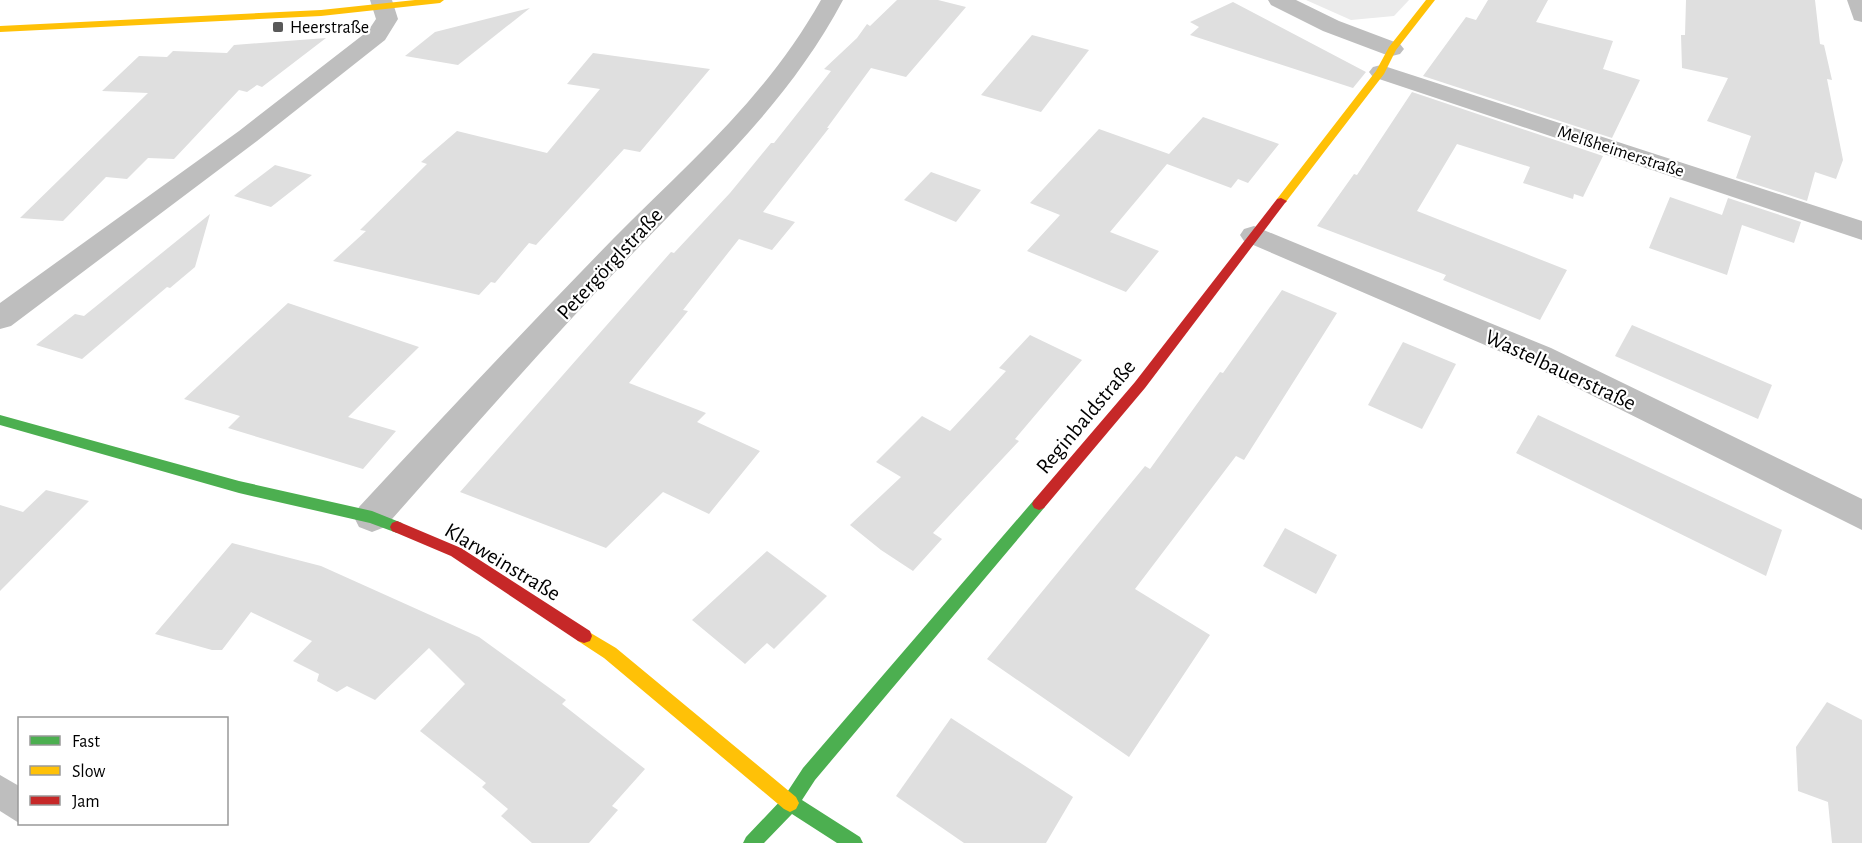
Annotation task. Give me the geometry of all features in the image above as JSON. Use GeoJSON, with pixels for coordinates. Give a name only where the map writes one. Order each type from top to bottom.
{"type":"FeatureCollection","features":[{"type":"Feature","properties":{"kind":"street"},"geometry":{"type":"LineString","coordinates":[[0,29],[321,13],[382,3],[440,0]]}},
{"type":"Feature","properties":{"kind":"street","name":"Petergörglstraße"},"geometry":{"type":"LineString","coordinates":[[372,517],[624,245],[762,103],[805,46],[832,0]]}},
{"type":"Feature","properties":{"kind":"street"},"geometry":{"type":"LineString","coordinates":[[1279,0],[1331,26],[1392,49]]}},
{"type":"Feature","properties":{"kind":"street","name":"Reginbaldstraße"},"geometry":{"type":"LineString","coordinates":[[752,843],[790,803],[809,774],[1140,385],[1381,72],[1392,49],[1431,0]]}},
{"type":"Feature","properties":{"kind":"street"},"geometry":{"type":"LineString","coordinates":[[1858,0],[1862,15]]}},
{"type":"Feature","properties":{"kind":"street"},"geometry":{"type":"LineString","coordinates":[[0,318],[243,140],[377,35],[387,19],[382,3]]}},
{"type":"Feature","properties":{"kind":"street","name":"Melßheimerstraße"},"geometry":{"type":"LineString","coordinates":[[1381,72],[1862,231]]}},
{"type":"Feature","properties":{"kind":"street","name":"Wastelbauerstraße"},"geometry":{"type":"LineString","coordinates":[[1254,235],[1540,356],[1862,515]]}},
{"type":"Feature","properties":{"kind":"street","name":"Klarweinstraße"},"geometry":{"type":"LineString","coordinates":[[0,420],[239,487],[372,517],[456,552],[610,653],[790,803],[854,843]]}},
{"type":"Feature","properties":{"kind":"shaded area"},"geometry":{"type":"Polygon","coordinates":[[[1306,0],[1409,0],[1394,16],[1351,20],[1306,0]]]}},
{"type":"Feature","properties":{"kind":"shaded area"},"geometry":{"type":"Polygon","coordinates":[[[0,775],[18,785],[18,822],[0,811],[0,775]]]}},
{"type":"Feature","properties":{"kind":"building"},"geometry":{"type":"Polygon","coordinates":[[[897,0],[938,0],[966,7],[906,77],[871,68],[827,128],[829,128],[763,212],[795,222],[772,250],[739,239],[683,310],[688,311],[629,383],[706,413],[697,422],[760,451],[709,514],[663,492],[606,548],[460,492],[671,252],[674,253],[730,193],[771,143],[774,143],[831,71],[824,69],[857,38],[867,24],[870,26],[897,0]]]}},
{"type":"Feature","properties":{"kind":"building"},"geometry":{"type":"Polygon","coordinates":[[[1488,0],[1548,0],[1536,22],[1613,41],[1603,69],[1640,80],[1612,138],[1423,76],[1466,17],[1476,20],[1488,0]]]}},
{"type":"Feature","properties":{"kind":"building"},"geometry":{"type":"Polygon","coordinates":[[[1686,0],[1815,0],[1820,44],[1824,45],[1832,80],[1827,79],[1843,160],[1836,179],[1815,172],[1807,201],[1736,178],[1751,136],[1707,121],[1728,78],[1682,68],[1681,35],[1685,35],[1686,0]]]}},
{"type":"Feature","properties":{"kind":"building"},"geometry":{"type":"Polygon","coordinates":[[[1233,2],[1366,72],[1353,88],[1190,35],[1199,27],[1190,22],[1233,2]]]}},
{"type":"Feature","properties":{"kind":"building"},"geometry":{"type":"Polygon","coordinates":[[[530,8],[458,65],[405,56],[435,32],[530,8]]]}},
{"type":"Feature","properties":{"kind":"building"},"geometry":{"type":"Polygon","coordinates":[[[1032,35],[1089,50],[1041,112],[981,95],[1032,35]]]}},
{"type":"Feature","properties":{"kind":"building"},"geometry":{"type":"Polygon","coordinates":[[[326,38],[262,87],[257,85],[247,92],[239,90],[174,159],[148,158],[127,179],[106,177],[63,221],[20,218],[148,93],[102,91],[139,56],[167,57],[173,51],[227,53],[234,45],[326,38]]]}},
{"type":"Feature","properties":{"kind":"building"},"geometry":{"type":"Polygon","coordinates":[[[593,53],[710,69],[640,152],[624,149],[536,245],[529,243],[495,283],[491,282],[479,295],[333,261],[366,231],[360,230],[427,164],[421,162],[457,131],[547,153],[600,89],[567,84],[593,53]]]}},
{"type":"Feature","properties":{"kind":"building"},"geometry":{"type":"Polygon","coordinates":[[[1412,92],[1603,156],[1583,197],[1574,194],[1573,199],[1523,183],[1530,167],[1457,144],[1417,211],[1567,270],[1540,320],[1443,280],[1446,275],[1317,226],[1354,174],[1357,175],[1412,92]]]}},
{"type":"Feature","properties":{"kind":"building"},"geometry":{"type":"Polygon","coordinates":[[[1203,117],[1279,144],[1248,183],[1238,179],[1231,188],[1167,164],[1110,232],[1159,251],[1126,292],[1027,251],[1060,215],[1030,203],[1099,129],[1169,154],[1203,117]]]}},
{"type":"Feature","properties":{"kind":"building"},"geometry":{"type":"Polygon","coordinates":[[[275,165],[312,175],[271,207],[234,196],[275,165]]]}},
{"type":"Feature","properties":{"kind":"building"},"geometry":{"type":"Polygon","coordinates":[[[931,172],[981,190],[956,222],[904,200],[931,172]]]}},
{"type":"Feature","properties":{"kind":"building"},"geometry":{"type":"Polygon","coordinates":[[[1670,197],[1722,215],[1728,198],[1801,222],[1794,243],[1742,225],[1727,275],[1649,248],[1670,197]]]}},
{"type":"Feature","properties":{"kind":"building"},"geometry":{"type":"Polygon","coordinates":[[[210,214],[195,267],[170,288],[167,287],[82,359],[36,345],[75,314],[84,316],[210,214]]]}},
{"type":"Feature","properties":{"kind":"building"},"geometry":{"type":"Polygon","coordinates":[[[1282,290],[1337,313],[1244,460],[1236,456],[1135,589],[1210,635],[1129,757],[987,659],[1145,466],[1150,469],[1282,290]]]}},
{"type":"Feature","properties":{"kind":"building"},"geometry":{"type":"Polygon","coordinates":[[[288,303],[419,347],[348,417],[396,431],[363,469],[228,428],[240,416],[184,399],[288,303]]]}},
{"type":"Feature","properties":{"kind":"building"},"geometry":{"type":"Polygon","coordinates":[[[1632,325],[1772,385],[1758,419],[1615,356],[1632,325]]]}},
{"type":"Feature","properties":{"kind":"building"},"geometry":{"type":"Polygon","coordinates":[[[1030,335],[1082,360],[1015,439],[1019,441],[933,533],[942,539],[913,571],[881,550],[850,525],[901,477],[876,462],[922,416],[950,431],[1006,371],[999,368],[1030,335]]]}},
{"type":"Feature","properties":{"kind":"building"},"geometry":{"type":"Polygon","coordinates":[[[1403,342],[1456,364],[1422,429],[1368,405],[1403,342]]]}},
{"type":"Feature","properties":{"kind":"building"},"geometry":{"type":"Polygon","coordinates":[[[1538,415],[1782,530],[1766,576],[1516,453],[1538,415]]]}},
{"type":"Feature","properties":{"kind":"building"},"geometry":{"type":"Polygon","coordinates":[[[46,490],[89,501],[0,591],[0,505],[23,512],[46,490]]]}},
{"type":"Feature","properties":{"kind":"building"},"geometry":{"type":"Polygon","coordinates":[[[1285,528],[1337,555],[1316,594],[1263,566],[1285,528]]]}},
{"type":"Feature","properties":{"kind":"building"},"geometry":{"type":"Polygon","coordinates":[[[232,543],[321,566],[479,637],[566,700],[562,704],[645,769],[612,806],[618,810],[589,843],[532,843],[501,816],[508,809],[482,787],[486,783],[420,731],[465,684],[429,648],[375,700],[347,686],[337,692],[317,681],[319,674],[293,661],[312,641],[251,612],[222,650],[212,650],[155,634],[232,543]]]}},
{"type":"Feature","properties":{"kind":"building"},"geometry":{"type":"Polygon","coordinates":[[[767,551],[827,596],[774,649],[767,643],[745,664],[692,620],[767,551]]]}},
{"type":"Feature","properties":{"kind":"building"},"geometry":{"type":"Polygon","coordinates":[[[1827,702],[1862,720],[1862,843],[1832,843],[1828,802],[1798,791],[1796,747],[1827,702]]]}},
{"type":"Feature","properties":{"kind":"building"},"geometry":{"type":"Polygon","coordinates":[[[951,718],[1073,797],[1046,843],[964,843],[896,796],[951,718]]]}},
{"type":"Feature","properties":{"kind":"traffic: fast"},"geometry":{"type":"LineString","coordinates":[[0,420],[239,487],[372,517],[397,527]]}},
{"type":"Feature","properties":{"kind":"traffic: fast"},"geometry":{"type":"LineString","coordinates":[[752,843],[790,803],[809,774],[1039,504]]}},
{"type":"Feature","properties":{"kind":"traffic: fast"},"geometry":{"type":"LineString","coordinates":[[790,803],[854,843]]}},
{"type":"Feature","properties":{"kind":"traffic: slow"},"geometry":{"type":"LineString","coordinates":[[0,29],[321,13],[440,0]]}},
{"type":"Feature","properties":{"kind":"traffic: slow"},"geometry":{"type":"LineString","coordinates":[[1281,201],[1381,72],[1392,49],[1431,0]]}},
{"type":"Feature","properties":{"kind":"traffic: slow"},"geometry":{"type":"LineString","coordinates":[[584,636],[610,653],[790,803]]}},
{"type":"Feature","properties":{"kind":"traffic: jam"},"geometry":{"type":"LineString","coordinates":[[1039,504],[1140,385],[1281,201]]}},
{"type":"Feature","properties":{"kind":"traffic: jam"},"geometry":{"type":"LineString","coordinates":[[397,527],[456,552],[584,636]]}},
{"type":"Feature","properties":{"kind":"place","name":"Heerstraße"},"geometry":{"type":"Point","coordinates":[278,27]}}]}
